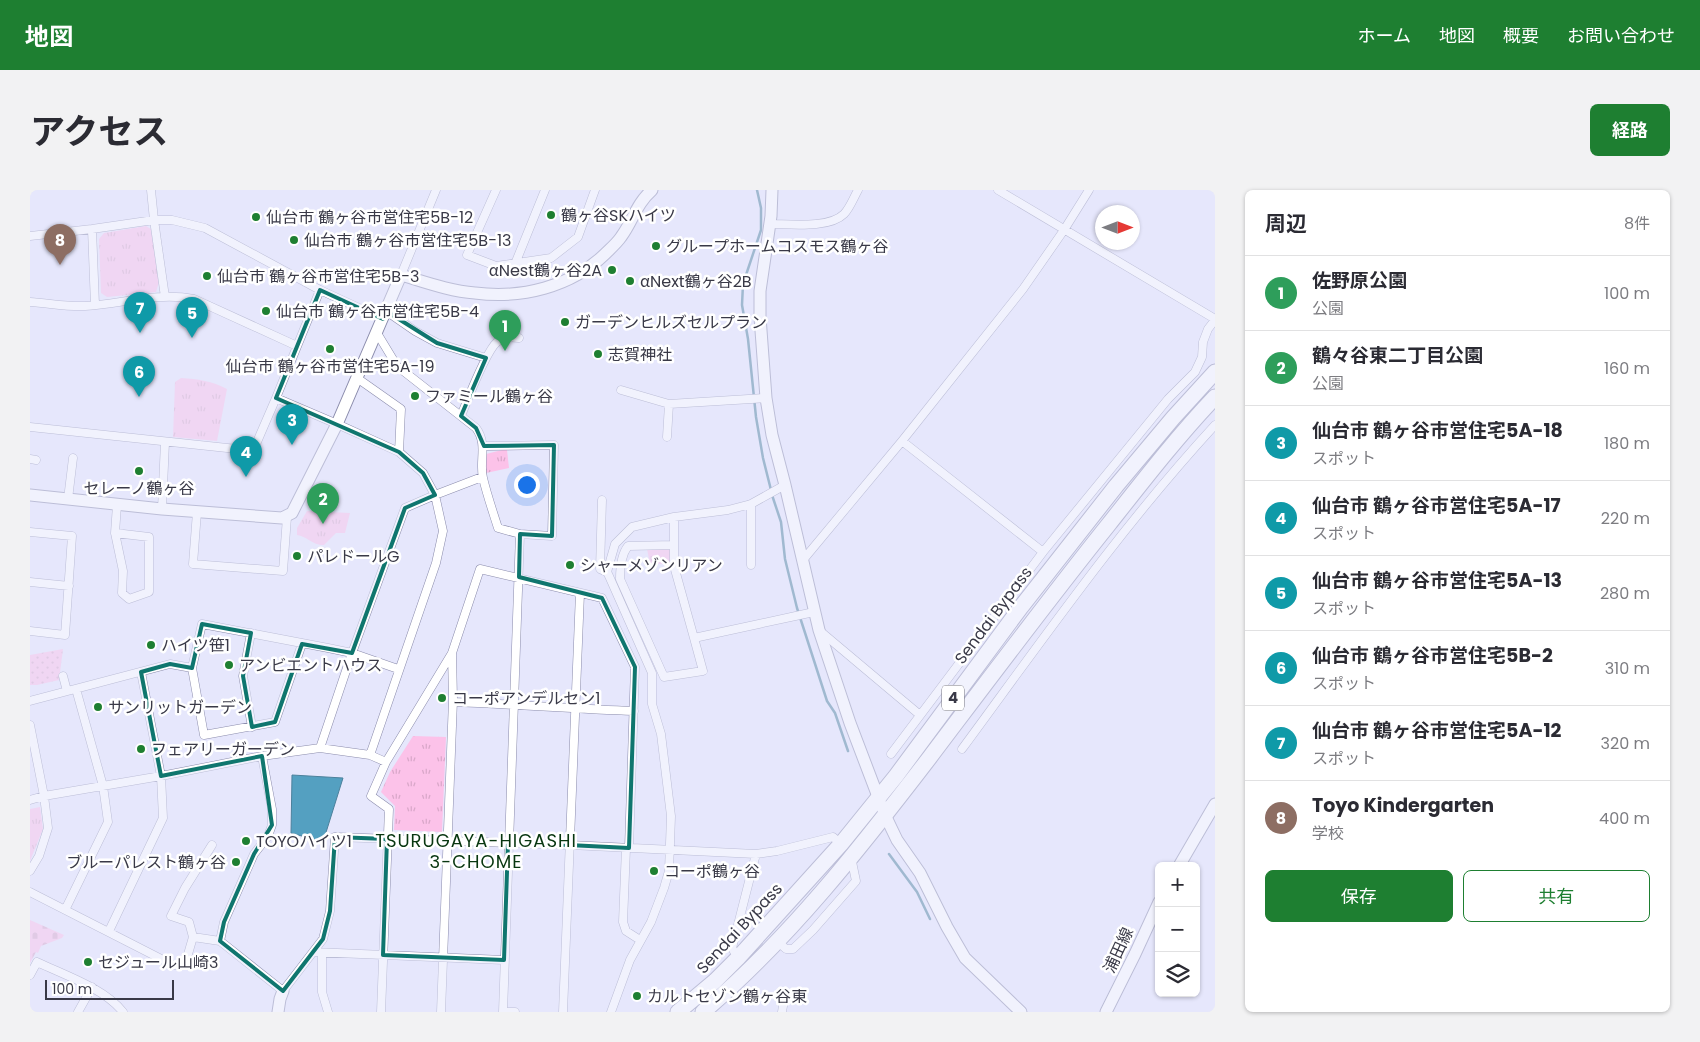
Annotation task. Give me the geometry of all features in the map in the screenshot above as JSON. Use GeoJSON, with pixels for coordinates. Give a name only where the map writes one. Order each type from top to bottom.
{"type":"FeatureCollection","features":[{"type":"Feature","properties":{"kind":"highway","name":"Sendai Bypass"},"geometry":{"type":"LineString","coordinates":[[678,1012],[716,981],[841,844],[896,776],[1021,607],[1116,486],[1173,418],[1215,372]]}},
{"type":"Feature","properties":{"kind":"highway","name":"Sendai Bypass"},"geometry":{"type":"LineString","coordinates":[[703,1012],[740,979],[820,895],[852,857],[886,815],[1046,603],[1167,451],[1215,397]]}},
{"type":"Feature","properties":{"kind":"street"},"geometry":{"type":"LineString","coordinates":[[151,190],[165,297]]}},
{"type":"Feature","properties":{"kind":"street"},"geometry":{"type":"LineString","coordinates":[[30,495],[162,510],[287,517],[292,513],[337,424],[436,190]]}},
{"type":"Feature","properties":{"kind":"street"},"geometry":{"type":"LineString","coordinates":[[496,190],[467,255],[496,266],[551,258],[578,237],[595,190]]}},
{"type":"Feature","properties":{"kind":"street"},"geometry":{"type":"LineString","coordinates":[[515,264],[545,190]]}},
{"type":"Feature","properties":{"kind":"street"},"geometry":{"type":"LineString","coordinates":[[401,275],[450,289],[476,294],[530,292],[554,286],[604,255],[621,237],[635,210],[652,190]]}},
{"type":"Feature","properties":{"kind":"street"},"geometry":{"type":"LineString","coordinates":[[772,190],[760,291],[758,399],[772,435],[803,560],[804,614],[819,630],[920,715]]}},
{"type":"Feature","properties":{"kind":"street"},"geometry":{"type":"LineString","coordinates":[[769,224],[816,224],[833,220],[844,214],[858,190]]}},
{"type":"Feature","properties":{"kind":"street"},"geometry":{"type":"LineString","coordinates":[[891,754],[1008,596],[1043,552],[1168,399],[1195,372],[1202,357],[1203,342],[1208,329],[1215,320],[998,190]]}},
{"type":"Feature","properties":{"kind":"street"},"geometry":{"type":"LineString","coordinates":[[803,560],[902,441],[1023,289],[1089,190]]}},
{"type":"Feature","properties":{"kind":"street"},"geometry":{"type":"LineString","coordinates":[[30,236],[154,220],[172,220],[195,224],[320,290],[384,315],[437,343],[486,358]]}},
{"type":"Feature","properties":{"kind":"street"},"geometry":{"type":"LineString","coordinates":[[92,229],[95,305]]}},
{"type":"Feature","properties":{"kind":"street"},"geometry":{"type":"LineString","coordinates":[[30,428],[246,450],[257,442],[320,290]]}},
{"type":"Feature","properties":{"kind":"street"},"geometry":{"type":"LineString","coordinates":[[30,302],[83,306],[165,297],[194,299],[297,346]]}},
{"type":"Feature","properties":{"kind":"street"},"geometry":{"type":"LineString","coordinates":[[376,333],[397,366],[476,428],[480,434],[484,446],[482,477],[498,528],[520,534],[552,536],[554,445],[484,446]]}},
{"type":"Feature","properties":{"kind":"street"},"geometry":{"type":"LineString","coordinates":[[461,416],[486,358],[497,342],[511,336],[519,338]]}},
{"type":"Feature","properties":{"kind":"street"},"geometry":{"type":"LineString","coordinates":[[357,378],[401,409],[399,452]]}},
{"type":"Feature","properties":{"kind":"street"},"geometry":{"type":"LineString","coordinates":[[621,390],[669,404],[758,399]]}},
{"type":"Feature","properties":{"kind":"street"},"geometry":{"type":"LineString","coordinates":[[276,398],[399,452],[423,473],[435,495],[443,532],[436,562],[370,755]]}},
{"type":"Feature","properties":{"kind":"street"},"geometry":{"type":"LineString","coordinates":[[667,437],[669,404]]}},
{"type":"Feature","properties":{"kind":"street"},"geometry":{"type":"LineString","coordinates":[[962,749],[1080,588],[1142,510],[1215,425]]}},
{"type":"Feature","properties":{"kind":"street"},"geometry":{"type":"LineString","coordinates":[[902,441],[1043,552]]}},
{"type":"Feature","properties":{"kind":"street"},"geometry":{"type":"LineString","coordinates":[[162,510],[165,442]]}},
{"type":"Feature","properties":{"kind":"street"},"geometry":{"type":"LineString","coordinates":[[68,499],[75,462]]}},
{"type":"Feature","properties":{"kind":"street"},"geometry":{"type":"LineString","coordinates":[[320,748],[405,508],[482,477]]}},
{"type":"Feature","properties":{"kind":"street"},"geometry":{"type":"LineString","coordinates":[[611,1012],[630,960],[652,922],[664,888],[669,871],[672,816],[661,734],[652,704],[652,673],[607,572],[615,544],[632,527],[674,517],[728,510],[751,504],[785,485]]}},
{"type":"Feature","properties":{"kind":"street"},"geometry":{"type":"LineString","coordinates":[[602,500],[600,569],[607,572]]}},
{"type":"Feature","properties":{"kind":"street"},"geometry":{"type":"LineString","coordinates":[[751,504],[751,565]]}},
{"type":"Feature","properties":{"kind":"street"},"geometry":{"type":"LineString","coordinates":[[115,533],[149,537],[149,592],[129,599],[122,593],[122,571],[115,533],[117,505]]}},
{"type":"Feature","properties":{"kind":"street"},"geometry":{"type":"LineString","coordinates":[[197,512],[192,564],[283,571],[287,517]]}},
{"type":"Feature","properties":{"kind":"street"},"geometry":{"type":"LineString","coordinates":[[674,517],[674,544],[674,566],[703,671],[664,677],[620,579],[620,570],[624,551],[628,546],[674,544]]}},
{"type":"Feature","properties":{"kind":"street"},"geometry":{"type":"LineString","coordinates":[[30,532],[72,536],[65,635],[30,631]]}},
{"type":"Feature","properties":{"kind":"street"},"geometry":{"type":"LineString","coordinates":[[515,1012],[503,1012],[520,534]]}},
{"type":"Feature","properties":{"kind":"street"},"geometry":{"type":"LineString","coordinates":[[751,547],[760,548]]}},
{"type":"Feature","properties":{"kind":"street"},"geometry":{"type":"LineString","coordinates":[[381,1012],[389,809],[370,796],[386,762],[452,653],[480,569],[602,598],[635,667],[623,922],[626,931],[640,940]]}},
{"type":"Feature","properties":{"kind":"street"},"geometry":{"type":"LineString","coordinates":[[30,582],[69,586]]}},
{"type":"Feature","properties":{"kind":"street"},"geometry":{"type":"LineString","coordinates":[[563,1012],[580,593]]}},
{"type":"Feature","properties":{"kind":"street"},"geometry":{"type":"LineString","coordinates":[[1008,596],[1021,607]]}},
{"type":"Feature","properties":{"kind":"street"},"geometry":{"type":"LineString","coordinates":[[694,638],[804,614]]}},
{"type":"Feature","properties":{"kind":"street"},"geometry":{"type":"LineString","coordinates":[[302,644],[275,722],[204,735],[192,668],[202,624],[251,633],[352,654],[398,669]]}},
{"type":"Feature","properties":{"kind":"street"},"geometry":{"type":"LineString","coordinates":[[819,630],[836,685],[878,797],[897,840],[920,872],[947,927],[966,958],[1021,1012]]}},
{"type":"Feature","properties":{"kind":"street"},"geometry":{"type":"LineString","coordinates":[[251,633],[242,676],[252,727]]}},
{"type":"Feature","properties":{"kind":"street"},"geometry":{"type":"LineString","coordinates":[[441,1012],[453,702],[452,653]]}},
{"type":"Feature","properties":{"kind":"street"},"geometry":{"type":"LineString","coordinates":[[30,701],[170,664],[192,668]]}},
{"type":"Feature","properties":{"kind":"street"},"geometry":{"type":"LineString","coordinates":[[108,931],[163,818],[161,776],[141,672]]}},
{"type":"Feature","properties":{"kind":"street"},"geometry":{"type":"LineString","coordinates":[[63,676],[67,691]]}},
{"type":"Feature","properties":{"kind":"street"},"geometry":{"type":"LineString","coordinates":[[65,910],[108,822],[103,786],[76,689]]}},
{"type":"Feature","properties":{"kind":"street"},"geometry":{"type":"LineString","coordinates":[[453,702],[634,711]]}},
{"type":"Feature","properties":{"kind":"street"},"geometry":{"type":"LineString","coordinates":[[30,725],[32,750],[44,796],[48,828],[39,856],[30,871]]}},
{"type":"Feature","properties":{"kind":"street"},"geometry":{"type":"LineString","coordinates":[[30,800],[262,756],[320,748],[370,755],[386,762]]}},
{"type":"Feature","properties":{"kind":"street"},"geometry":{"type":"LineString","coordinates":[[220,941],[224,922],[254,854],[268,836],[272,825],[272,809],[262,756]]}},
{"type":"Feature","properties":{"kind":"street"},"geometry":{"type":"LineString","coordinates":[[1181,862],[1215,804]]}},
{"type":"Feature","properties":{"kind":"street"},"geometry":{"type":"LineString","coordinates":[[278,1012],[283,991],[323,939],[330,911],[335,837],[756,854],[777,851],[833,837],[841,844]]}},
{"type":"Feature","properties":{"kind":"street"},"geometry":{"type":"LineString","coordinates":[[30,892],[173,965],[182,965],[186,961],[193,937],[188,922],[171,916],[185,888],[212,845]]}},
{"type":"Feature","properties":{"kind":"street"},"geometry":{"type":"LineString","coordinates":[[738,958],[732,948],[756,854]]}},
{"type":"Feature","properties":{"kind":"street","name":"浦田線"},"geometry":{"type":"LineString","coordinates":[[1106,1012],[1157,907]]}},
{"type":"Feature","properties":{"kind":"street"},"geometry":{"type":"LineString","coordinates":[[193,937],[220,941],[283,991]]}},
{"type":"Feature","properties":{"kind":"street"},"geometry":{"type":"LineString","coordinates":[[313,952],[504,960]]}},
{"type":"Feature","properties":{"kind":"street"},"geometry":{"type":"LineString","coordinates":[[322,953],[322,992],[328,1012]]}},
{"type":"Feature","properties":{"kind":"street"},"geometry":{"type":"LineString","coordinates":[[30,975],[37,962],[92,987],[118,1006],[123,1012]]}},
{"type":"Feature","properties":{"kind":"street"},"geometry":{"type":"LineString","coordinates":[[78,1012],[92,987]]}},
{"type":"Feature","properties":{"kind":"street"},"geometry":{"type":"LineString","coordinates":[[782,1012],[784,1000]]}},
{"type":"Feature","properties":{"kind":"highlighted area"},"geometry":{"type":"Polygon","coordinates":[[[320,290],[383,319],[386,311],[437,343],[486,358],[461,416],[476,428],[484,446],[554,445],[552,536],[520,534],[519,577],[602,598],[635,667],[629,848],[508,842],[504,960],[383,955],[387,839],[335,837],[330,911],[323,939],[283,991],[220,941],[224,922],[254,854],[272,825],[262,756],[161,776],[141,672],[170,664],[192,668],[202,624],[251,633],[243,676],[252,727],[275,722],[302,644],[352,653],[405,508],[435,495],[423,473],[399,452],[276,398],[320,290]]]}},
{"type":"Feature","properties":{"kind":"green space"},"geometry":{"type":"Polygon","coordinates":[[[146,226],[151,229],[159,282],[156,292],[107,297],[101,293],[99,239],[104,233],[146,226]]]}},
{"type":"Feature","properties":{"kind":"green space"},"geometry":{"type":"Polygon","coordinates":[[[181,378],[205,381],[227,389],[217,441],[173,437],[175,382],[181,378]]]}},
{"type":"Feature","properties":{"kind":"green space"},"geometry":{"type":"Polygon","coordinates":[[[507,450],[509,468],[486,473],[486,454],[507,450]]]}},
{"type":"Feature","properties":{"kind":"green space"},"geometry":{"type":"Polygon","coordinates":[[[307,511],[350,513],[345,533],[336,533],[324,545],[316,544],[297,535],[297,528],[307,511]]]}},
{"type":"Feature","properties":{"kind":"green space"},"geometry":{"type":"Polygon","coordinates":[[[667,547],[672,551],[672,564],[650,564],[647,549],[667,547]]]}},
{"type":"Feature","properties":{"kind":"green space"},"geometry":{"type":"Polygon","coordinates":[[[63,649],[59,680],[30,685],[30,655],[63,649]]]}},
{"type":"Feature","properties":{"kind":"green space"},"geometry":{"type":"Polygon","coordinates":[[[413,736],[446,737],[442,832],[394,830],[395,806],[381,792],[390,772],[413,736]]]}},
{"type":"Feature","properties":{"kind":"green space"},"geometry":{"type":"Polygon","coordinates":[[[40,807],[43,829],[30,861],[30,809],[40,807]]]}},
{"type":"Feature","properties":{"kind":"green space"},"geometry":{"type":"Polygon","coordinates":[[[30,920],[64,935],[62,938],[41,946],[30,963],[30,920]]]}},
{"type":"Feature","properties":{"kind":"water"},"geometry":{"type":"Polygon","coordinates":[[[292,775],[343,778],[323,842],[291,833],[292,775]]]}},
{"type":"Feature","properties":{"kind":"waterway"},"geometry":{"type":"LineString","coordinates":[[757,190],[761,208],[761,230],[743,284],[742,305],[748,339],[756,417],[771,490]]}},
{"type":"Feature","properties":{"kind":"waterway"},"geometry":{"type":"LineString","coordinates":[[772,495],[781,522],[785,559],[797,608],[827,701],[835,713],[848,751]]}},
{"type":"Feature","properties":{"kind":"waterway"},"geometry":{"type":"LineString","coordinates":[[889,854],[917,892],[930,919]]}},
{"type":"Feature","properties":{"kind":"place","name":"鶴ヶ谷SKハイツ"},"geometry":{"type":"Point","coordinates":[551,215]}},
{"type":"Feature","properties":{"kind":"place","name":"仙台市 鶴ヶ谷市営住宅5B-12"},"geometry":{"type":"Point","coordinates":[256,217]}},
{"type":"Feature","properties":{"kind":"place","name":"仙台市 鶴ヶ谷市営住宅5B-13"},"geometry":{"type":"Point","coordinates":[294,240]}},
{"type":"Feature","properties":{"kind":"place","name":"グループホームコスモス鶴ヶ谷"},"geometry":{"type":"Point","coordinates":[656,246]}},
{"type":"Feature","properties":{"kind":"place","name":"Toyo Kindergarten"},"geometry":{"type":"Point","coordinates":[60,265]}},
{"type":"Feature","properties":{"kind":"place","name":"αNest鶴ヶ谷2A"},"geometry":{"type":"Point","coordinates":[612,270]}},
{"type":"Feature","properties":{"kind":"place","name":"仙台市 鶴ヶ谷市営住宅5B-3"},"geometry":{"type":"Point","coordinates":[207,276]}},
{"type":"Feature","properties":{"kind":"place","name":"αNext鶴ヶ谷2B"},"geometry":{"type":"Point","coordinates":[630,281]}},
{"type":"Feature","properties":{"kind":"place","name":"仙台市 鶴ヶ谷市営住宅5B-4"},"geometry":{"type":"Point","coordinates":[266,311]}},
{"type":"Feature","properties":{"kind":"place","name":"ガーデンヒルズセルプラン"},"geometry":{"type":"Point","coordinates":[565,322]}},
{"type":"Feature","properties":{"kind":"place","name":"仙台市 鶴ヶ谷市営住宅5A-12"},"geometry":{"type":"Point","coordinates":[140,333]}},
{"type":"Feature","properties":{"kind":"place","name":"仙台市 鶴ヶ谷市営住宅5A-13"},"geometry":{"type":"Point","coordinates":[192,338]}},
{"type":"Feature","properties":{"kind":"place","name":"仙台市 鶴ヶ谷市営住宅5A-19"},"geometry":{"type":"Point","coordinates":[330,349]}},
{"type":"Feature","properties":{"kind":"place","name":"佐野原公園"},"geometry":{"type":"Point","coordinates":[505,351]}},
{"type":"Feature","properties":{"kind":"place","name":"志賀神社"},"geometry":{"type":"Point","coordinates":[598,354]}},
{"type":"Feature","properties":{"kind":"place","name":"ファミール鶴ヶ谷"},"geometry":{"type":"Point","coordinates":[415,396]}},
{"type":"Feature","properties":{"kind":"place","name":"仙台市 鶴ヶ谷市営住宅5B-2"},"geometry":{"type":"Point","coordinates":[139,397]}},
{"type":"Feature","properties":{"kind":"place","name":"仙台市 鶴ヶ谷市営住宅5A-18"},"geometry":{"type":"Point","coordinates":[292,445]}},
{"type":"Feature","properties":{"kind":"place","name":"セレーノ鶴ヶ谷"},"geometry":{"type":"Point","coordinates":[139,471]}},
{"type":"Feature","properties":{"kind":"place","name":"仙台市 鶴ヶ谷市営住宅5A-17"},"geometry":{"type":"Point","coordinates":[246,477]}},
{"type":"Feature","properties":{"kind":"place","name":"鶴々谷東二丁目公園"},"geometry":{"type":"Point","coordinates":[323,524]}},
{"type":"Feature","properties":{"kind":"place","name":"パレドールG"},"geometry":{"type":"Point","coordinates":[297,556]}},
{"type":"Feature","properties":{"kind":"place","name":"シャーメゾンリアン"},"geometry":{"type":"Point","coordinates":[570,565]}},
{"type":"Feature","properties":{"kind":"place","name":"ハイツ笹1"},"geometry":{"type":"Point","coordinates":[151,645]}},
{"type":"Feature","properties":{"kind":"place","name":"アンビエントハウス"},"geometry":{"type":"Point","coordinates":[229,665]}},
{"type":"Feature","properties":{"kind":"place","name":"コーポアンデルセン1"},"geometry":{"type":"Point","coordinates":[442,698]}},
{"type":"Feature","properties":{"kind":"place","name":"サンリットガーデン"},"geometry":{"type":"Point","coordinates":[98,707]}},
{"type":"Feature","properties":{"kind":"place","name":"フェアリーガーデン"},"geometry":{"type":"Point","coordinates":[141,749]}},
{"type":"Feature","properties":{"kind":"place","name":"TOYOハイツ1"},"geometry":{"type":"Point","coordinates":[246,841]}},
{"type":"Feature","properties":{"kind":"place","name":"ブルーパレスト鶴ヶ谷"},"geometry":{"type":"Point","coordinates":[236,862]}},
{"type":"Feature","properties":{"kind":"place","name":"コーポ鶴ヶ谷"},"geometry":{"type":"Point","coordinates":[654,871]}},
{"type":"Feature","properties":{"kind":"place","name":"セジュール山崎3"},"geometry":{"type":"Point","coordinates":[88,962]}},
{"type":"Feature","properties":{"kind":"place","name":"カルトセゾン鶴ヶ谷東"},"geometry":{"type":"Point","coordinates":[637,996]}},
{"type":"Feature","properties":{"kind":"district","name":"TSURUGAYA-HIGASHI 3-CHOME"},"geometry":{"type":"Point","coordinates":[476,851]}}]}
